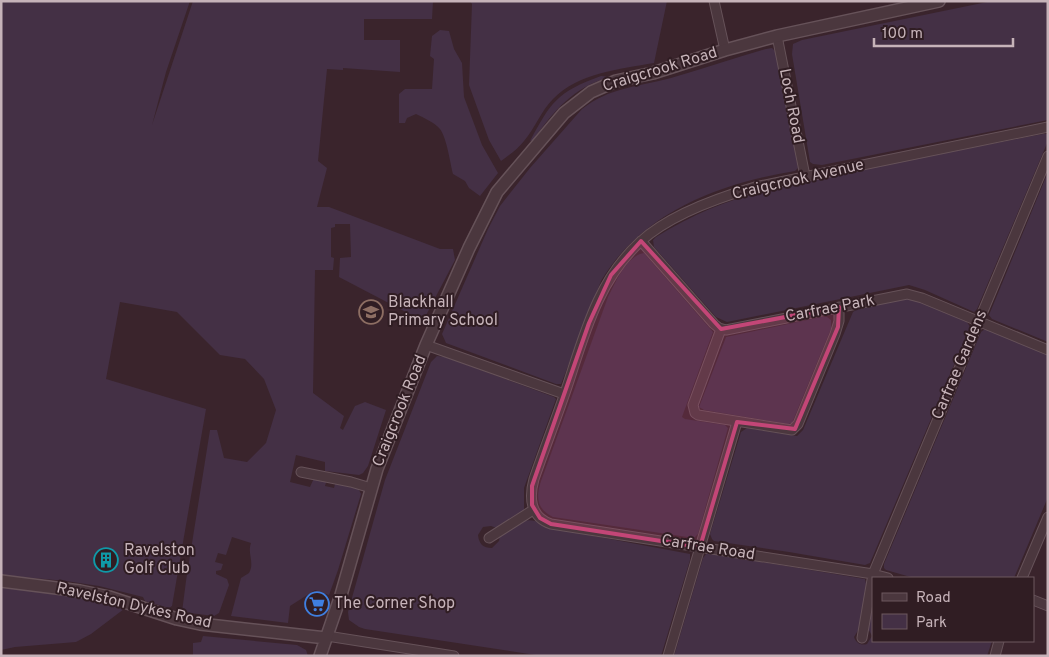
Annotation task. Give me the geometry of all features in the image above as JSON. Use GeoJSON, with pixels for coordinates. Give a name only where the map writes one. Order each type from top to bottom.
{"type":"FeatureCollection","features":[{"type":"Feature","properties":{"kind":"street"},"geometry":{"type":"LineString","coordinates":[[714,1],[724,50]]}},
{"type":"Feature","properties":{"kind":"street","name":"Craigcrook Road"},"geometry":{"type":"LineString","coordinates":[[320,656],[341,595],[383,452],[426,345],[469,248],[493,198],[564,113],[591,92],[609,84],[777,36],[921,3],[939,1]]}},
{"type":"Feature","properties":{"kind":"street","name":"Loch Road"},"geometry":{"type":"LineString","coordinates":[[777,36],[805,176]]}},
{"type":"Feature","properties":{"kind":"street","name":"Craigcrook Avenue"},"geometry":{"type":"LineString","coordinates":[[533,510],[531,494],[534,479],[602,292],[622,260],[641,241],[682,216],[715,201],[755,187],[1048,127]]}},
{"type":"Feature","properties":{"kind":"street","name":"Carfrae Gardens"},"geometry":{"type":"LineString","coordinates":[[872,577],[1048,156]]}},
{"type":"Feature","properties":{"kind":"street"},"geometry":{"type":"LineString","coordinates":[[641,241],[714,324],[721,329],[693,408],[698,415],[789,430],[795,429],[838,326],[840,316],[838,307]]}},
{"type":"Feature","properties":{"kind":"street","name":"Carfrae Park"},"geometry":{"type":"LineString","coordinates":[[721,329],[726,330],[896,295],[911,295],[1048,350]]}},
{"type":"Feature","properties":{"kind":"street"},"geometry":{"type":"LineString","coordinates":[[426,345],[564,394]]}},
{"type":"Feature","properties":{"kind":"street"},"geometry":{"type":"LineString","coordinates":[[668,656],[737,422]]}},
{"type":"Feature","properties":{"kind":"street"},"geometry":{"type":"LineString","coordinates":[[301,472],[371,488]]}},
{"type":"Feature","properties":{"kind":"street"},"geometry":{"type":"LineString","coordinates":[[489,538],[533,510]]}},
{"type":"Feature","properties":{"kind":"street","name":"Carfrae Road"},"geometry":{"type":"LineString","coordinates":[[533,510],[540,518],[551,524],[884,577]]}},
{"type":"Feature","properties":{"kind":"street"},"geometry":{"type":"LineString","coordinates":[[1022,577],[1048,517]]}},
{"type":"Feature","properties":{"kind":"street","name":"Carfrae Gardens"},"geometry":{"type":"LineString","coordinates":[[862,638],[872,580]]}},
{"type":"Feature","properties":{"kind":"street","name":"Ravelston Dykes Road"},"geometry":{"type":"LineString","coordinates":[[1,581],[90,593],[200,624],[326,637]]}},
{"type":"Feature","properties":{"kind":"street"},"geometry":{"type":"LineString","coordinates":[[1034,600],[1048,606]]}},
{"type":"Feature","properties":{"kind":"street"},"geometry":{"type":"LineString","coordinates":[[326,637],[454,656]]}},
{"type":"Feature","properties":{"kind":"street"},"geometry":{"type":"LineString","coordinates":[[995,656],[999,642]]}},
{"type":"Feature","properties":{"kind":"highlighted area"},"geometry":{"type":"Polygon","coordinates":[[[641,241],[721,329],[839,307],[838,327],[795,429],[737,422],[700,547],[551,524],[540,518],[532,505],[532,486],[589,323],[611,275],[641,241]]]}},
{"type":"Feature","properties":{"kind":"green space"},"geometry":{"type":"Polygon","coordinates":[[[1,1],[190,1],[166,72],[152,125],[193,1],[433,1],[432,19],[364,19],[364,40],[400,40],[400,72],[343,68],[343,70],[327,69],[318,161],[327,168],[317,207],[329,207],[440,249],[453,249],[455,260],[423,321],[339,277],[340,258],[351,257],[350,224],[335,224],[335,227],[331,228],[331,257],[334,258],[333,270],[315,270],[313,393],[344,416],[340,428],[343,430],[355,406],[365,402],[386,410],[368,466],[359,475],[325,471],[325,462],[296,455],[290,482],[310,487],[314,478],[327,479],[325,486],[334,488],[336,480],[357,486],[361,494],[329,595],[315,590],[290,606],[288,623],[231,616],[241,578],[249,573],[251,569],[251,543],[232,537],[226,555],[218,553],[215,562],[223,564],[221,570],[216,571],[216,574],[227,579],[229,585],[219,613],[214,616],[182,612],[210,430],[217,430],[224,458],[247,462],[266,443],[276,410],[264,379],[245,359],[220,355],[177,312],[120,302],[106,379],[206,409],[172,606],[169,608],[145,601],[143,597],[99,586],[1,575],[1,1]]]}},
{"type":"Feature","properties":{"kind":"green space"},"geometry":{"type":"Polygon","coordinates":[[[470,1],[667,1],[654,63],[600,74],[575,83],[563,90],[541,114],[522,144],[501,161],[489,140],[469,85],[472,4],[470,1]]]}},
{"type":"Feature","properties":{"kind":"green space"},"geometry":{"type":"Polygon","coordinates":[[[992,1],[1048,1],[1048,120],[822,165],[810,162],[792,54],[793,44],[802,40],[992,1]]]}},
{"type":"Feature","properties":{"kind":"green space"},"geometry":{"type":"Polygon","coordinates":[[[440,30],[449,31],[454,49],[462,63],[464,97],[482,145],[498,173],[480,196],[469,188],[465,181],[453,174],[445,139],[438,127],[416,114],[407,118],[405,123],[399,123],[399,94],[405,89],[432,89],[434,59],[430,56],[432,36],[440,30]]]}},
{"type":"Feature","properties":{"kind":"green space"},"geometry":{"type":"Polygon","coordinates":[[[772,48],[777,53],[798,168],[795,171],[767,176],[711,193],[660,219],[638,237],[618,257],[601,281],[561,384],[556,384],[446,343],[442,334],[500,206],[530,168],[582,109],[603,96],[614,92],[671,78],[772,48]]]}},
{"type":"Feature","properties":{"kind":"green space"},"geometry":{"type":"Polygon","coordinates":[[[601,76],[610,77],[585,87],[566,101],[533,140],[530,141],[544,117],[557,100],[574,87],[601,76]]]}},
{"type":"Feature","properties":{"kind":"green space"},"geometry":{"type":"Polygon","coordinates":[[[1048,134],[1048,141],[977,309],[974,312],[925,290],[909,285],[727,322],[716,317],[654,247],[653,240],[656,237],[681,222],[732,200],[758,192],[812,179],[1048,134]]]}},
{"type":"Feature","properties":{"kind":"green space"},"geometry":{"type":"Polygon","coordinates":[[[1048,172],[1048,342],[992,319],[989,315],[1048,172]]]}},
{"type":"Feature","properties":{"kind":"green space"},"geometry":{"type":"Polygon","coordinates":[[[644,253],[713,332],[682,417],[725,425],[728,428],[698,534],[694,538],[553,517],[547,514],[540,506],[538,497],[541,481],[608,297],[627,264],[638,255],[644,253]]]}},
{"type":"Feature","properties":{"kind":"green space"},"geometry":{"type":"Polygon","coordinates":[[[910,298],[967,322],[970,327],[870,563],[865,565],[714,541],[710,534],[741,432],[747,428],[797,436],[803,430],[853,312],[859,308],[910,298]]]}},
{"type":"Feature","properties":{"kind":"green space"},"geometry":{"type":"Polygon","coordinates":[[[827,317],[831,320],[831,329],[792,423],[788,424],[704,410],[699,407],[726,337],[827,317]]]}},
{"type":"Feature","properties":{"kind":"green space"},"geometry":{"type":"Polygon","coordinates":[[[985,329],[1048,355],[1048,497],[1014,577],[910,577],[886,570],[884,564],[981,332],[985,329]]]}},
{"type":"Feature","properties":{"kind":"green space"},"geometry":{"type":"Polygon","coordinates":[[[437,356],[445,357],[556,399],[524,488],[524,511],[497,528],[491,526],[483,527],[478,535],[482,545],[492,548],[499,541],[500,534],[517,524],[530,520],[546,527],[690,554],[690,560],[661,656],[542,656],[365,629],[349,620],[348,612],[385,480],[431,362],[437,356]]]}},
{"type":"Feature","properties":{"kind":"green space"},"geometry":{"type":"Polygon","coordinates":[[[707,553],[865,579],[866,584],[860,627],[854,637],[859,644],[867,644],[872,636],[872,642],[992,642],[987,656],[674,656],[703,558],[707,553]]]}},
{"type":"Feature","properties":{"kind":"green space"},"geometry":{"type":"Polygon","coordinates":[[[1,587],[93,599],[124,609],[91,634],[76,642],[1,650],[1,587]]]}},
{"type":"Feature","properties":{"kind":"green space"},"geometry":{"type":"Polygon","coordinates":[[[872,607],[872,636],[868,628],[872,607]]]}},
{"type":"Feature","properties":{"kind":"green space"},"geometry":{"type":"Polygon","coordinates":[[[203,636],[297,645],[306,650],[308,656],[193,656],[193,643],[201,642],[203,636]]]}},
{"type":"Feature","properties":{"kind":"place","name":"Blackhall Primary School"},"geometry":{"type":"Point","coordinates":[371,312]}},
{"type":"Feature","properties":{"kind":"place","name":"Ravelston Golf Club"},"geometry":{"type":"Point","coordinates":[106,560]}},
{"type":"Feature","properties":{"kind":"place","name":"The Corner Shop"},"geometry":{"type":"Point","coordinates":[317,604]}}]}
